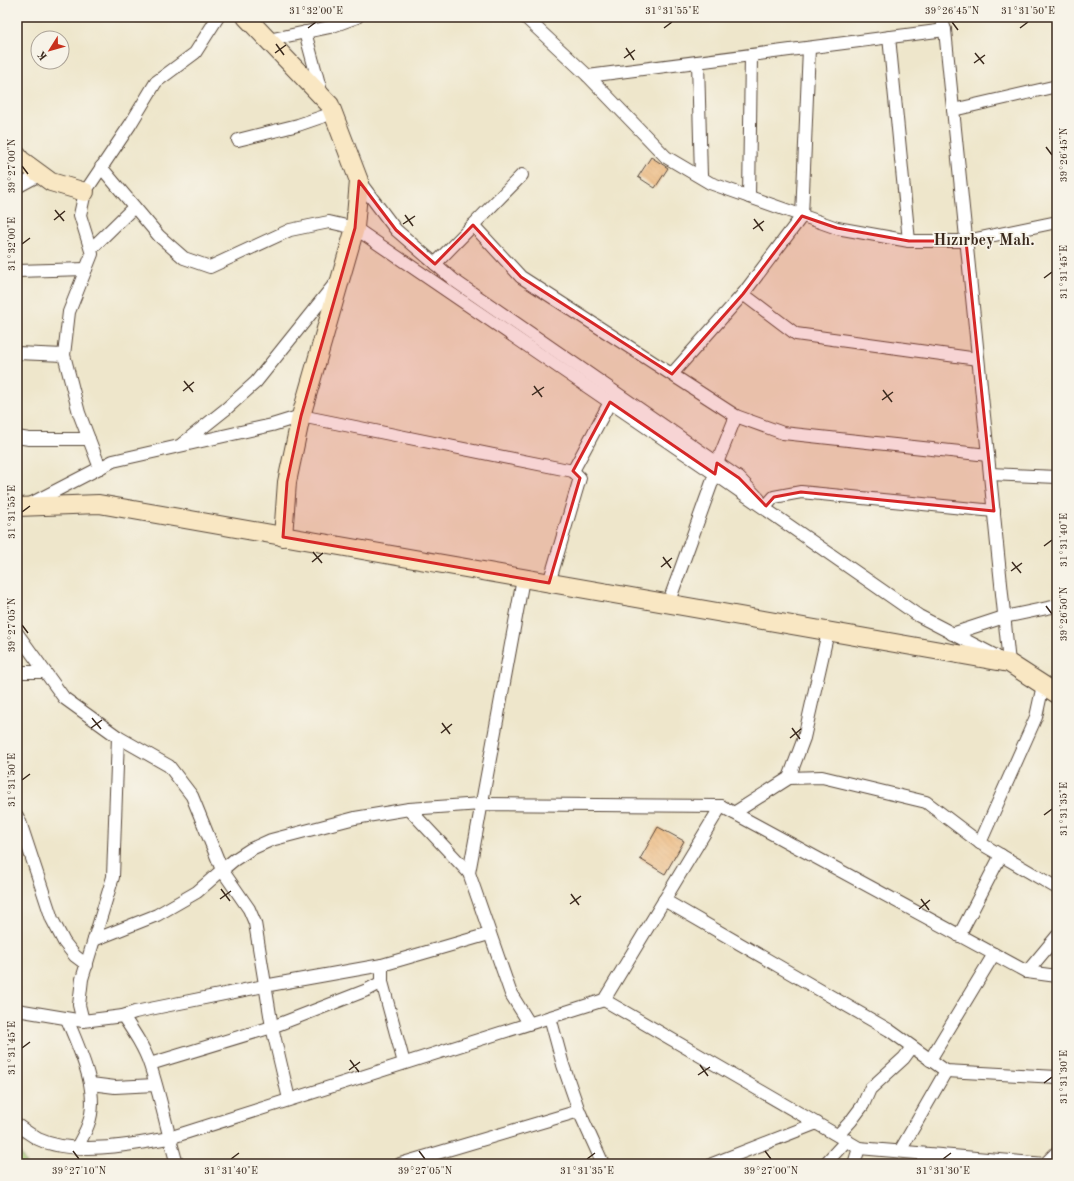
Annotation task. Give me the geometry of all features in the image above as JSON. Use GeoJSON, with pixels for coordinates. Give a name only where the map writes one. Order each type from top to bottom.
{"type":"FeatureCollection","features":[{"type":"Feature","properties":{"kind":"street"},"geometry":{"type":"LineString","coordinates":[[100,468],[79,413],[64,355],[69,312],[92,254],[80,215],[85,192],[130,125],[156,82],[195,53],[218,17]]}},
{"type":"Feature","properties":{"kind":"street"},"geometry":{"type":"LineString","coordinates":[[246,17],[330,105],[359,181],[396,230],[455,281],[716,469],[778,519],[919,616],[1009,663],[1050,690],[1036,717],[980,843]]}},
{"type":"Feature","properties":{"kind":"street"},"geometry":{"type":"LineString","coordinates":[[268,40],[330,27],[357,17]]}},
{"type":"Feature","properties":{"kind":"street"},"geometry":{"type":"LineString","coordinates":[[525,17],[588,76],[666,157],[710,183],[837,228],[909,241],[966,241],[1057,222]]}},
{"type":"Feature","properties":{"kind":"street"},"geometry":{"type":"LineString","coordinates":[[941,17],[945,30],[1009,663]]}},
{"type":"Feature","properties":{"kind":"street"},"geometry":{"type":"LineString","coordinates":[[588,76],[945,30]]}},
{"type":"Feature","properties":{"kind":"street"},"geometry":{"type":"LineString","coordinates":[[305,32],[322,97]]}},
{"type":"Feature","properties":{"kind":"street"},"geometry":{"type":"LineString","coordinates":[[889,37],[909,241]]}},
{"type":"Feature","properties":{"kind":"street"},"geometry":{"type":"LineString","coordinates":[[672,374],[743,294],[802,216],[809,48]]}},
{"type":"Feature","properties":{"kind":"street"},"geometry":{"type":"LineString","coordinates":[[750,197],[751,55]]}},
{"type":"Feature","properties":{"kind":"street"},"geometry":{"type":"LineString","coordinates":[[698,62],[701,177]]}},
{"type":"Feature","properties":{"kind":"street"},"geometry":{"type":"LineString","coordinates":[[953,110],[1057,86]]}},
{"type":"Feature","properties":{"kind":"street"},"geometry":{"type":"LineString","coordinates":[[238,140],[298,125],[333,113]]}},
{"type":"Feature","properties":{"kind":"street"},"geometry":{"type":"LineString","coordinates":[[17,155],[21,160],[51,182],[85,192]]}},
{"type":"Feature","properties":{"kind":"street"},"geometry":{"type":"LineString","coordinates":[[101,167],[159,236],[184,258],[210,267],[290,230],[329,222],[355,228],[610,402],[716,469],[739,478],[778,519]]}},
{"type":"Feature","properties":{"kind":"street"},"geometry":{"type":"LineString","coordinates":[[17,186],[41,174]]}},
{"type":"Feature","properties":{"kind":"street"},"geometry":{"type":"LineString","coordinates":[[435,264],[522,175]]}},
{"type":"Feature","properties":{"kind":"street"},"geometry":{"type":"LineString","coordinates":[[283,537],[287,482],[301,416],[355,228],[359,181]]}},
{"type":"Feature","properties":{"kind":"street"},"geometry":{"type":"LineString","coordinates":[[91,249],[134,207]]}},
{"type":"Feature","properties":{"kind":"street"},"geometry":{"type":"LineString","coordinates":[[473,225],[521,277],[736,416],[783,433],[988,455]]}},
{"type":"Feature","properties":{"kind":"street"},"geometry":{"type":"LineString","coordinates":[[17,271],[86,270]]}},
{"type":"Feature","properties":{"kind":"street"},"geometry":{"type":"LineString","coordinates":[[179,446],[226,409],[256,382],[342,274]]}},
{"type":"Feature","properties":{"kind":"street"},"geometry":{"type":"LineString","coordinates":[[743,294],[796,334],[978,359]]}},
{"type":"Feature","properties":{"kind":"street"},"geometry":{"type":"LineString","coordinates":[[17,353],[64,355]]}},
{"type":"Feature","properties":{"kind":"street"},"geometry":{"type":"LineString","coordinates":[[574,471],[610,402]]}},
{"type":"Feature","properties":{"kind":"street"},"geometry":{"type":"LineString","coordinates":[[21,506],[113,462],[272,425],[301,416],[574,471],[580,478],[549,583]]}},
{"type":"Feature","properties":{"kind":"street"},"geometry":{"type":"LineString","coordinates":[[668,604],[736,416]]}},
{"type":"Feature","properties":{"kind":"street"},"geometry":{"type":"LineString","coordinates":[[17,436],[29,439],[89,439]]}},
{"type":"Feature","properties":{"kind":"street"},"geometry":{"type":"LineString","coordinates":[[990,474],[1057,477]]}},
{"type":"Feature","properties":{"kind":"street"},"geometry":{"type":"LineString","coordinates":[[766,506],[774,497],[801,492],[994,511]]}},
{"type":"Feature","properties":{"kind":"street"},"geometry":{"type":"LineString","coordinates":[[21,506],[99,504],[1009,663]]}},
{"type":"Feature","properties":{"kind":"street"},"geometry":{"type":"LineString","coordinates":[[469,874],[523,579]]}},
{"type":"Feature","properties":{"kind":"street"},"geometry":{"type":"LineString","coordinates":[[952,634],[1004,617],[1057,606]]}},
{"type":"Feature","properties":{"kind":"street"},"geometry":{"type":"LineString","coordinates":[[789,778],[804,738],[828,632]]}},
{"type":"Feature","properties":{"kind":"street"},"geometry":{"type":"LineString","coordinates":[[17,633],[64,698],[118,737],[169,766],[192,796],[222,870],[249,909],[254,923],[272,1027],[289,1099]]}},
{"type":"Feature","properties":{"kind":"street"},"geometry":{"type":"LineString","coordinates":[[17,672],[45,672]]}},
{"type":"Feature","properties":{"kind":"street"},"geometry":{"type":"LineString","coordinates":[[83,1021],[79,1005],[82,979],[112,878],[118,737]]}},
{"type":"Feature","properties":{"kind":"street"},"geometry":{"type":"LineString","coordinates":[[734,813],[789,778],[822,776],[926,802],[980,843],[1057,888]]}},
{"type":"Feature","properties":{"kind":"street"},"geometry":{"type":"LineString","coordinates":[[94,940],[157,915],[197,892],[222,870],[251,849],[271,840],[355,818],[409,809],[481,804],[721,806],[1027,972],[1057,976]]}},
{"type":"Feature","properties":{"kind":"street"},"geometry":{"type":"LineString","coordinates":[[17,1125],[38,1139],[66,1147],[96,1148],[128,1146],[169,1138],[604,1000],[721,806]]}},
{"type":"Feature","properties":{"kind":"street"},"geometry":{"type":"LineString","coordinates":[[409,809],[469,874],[511,994],[529,1023]]}},
{"type":"Feature","properties":{"kind":"street"},"geometry":{"type":"LineString","coordinates":[[17,816],[52,920],[64,942],[75,956],[87,964]]}},
{"type":"Feature","properties":{"kind":"street"},"geometry":{"type":"LineString","coordinates":[[960,936],[1001,855]]}},
{"type":"Feature","properties":{"kind":"street"},"geometry":{"type":"LineString","coordinates":[[664,900],[889,1030],[946,1071],[1057,1077]]}},
{"type":"Feature","properties":{"kind":"street"},"geometry":{"type":"LineString","coordinates":[[17,1010],[83,1021],[123,1016],[135,1012],[264,986],[382,965],[489,934]]}},
{"type":"Feature","properties":{"kind":"street"},"geometry":{"type":"LineString","coordinates":[[1027,972],[1057,936]]}},
{"type":"Feature","properties":{"kind":"street"},"geometry":{"type":"LineString","coordinates":[[930,1060],[994,954]]}},
{"type":"Feature","properties":{"kind":"street"},"geometry":{"type":"LineString","coordinates":[[382,965],[382,982],[404,1063]]}},
{"type":"Feature","properties":{"kind":"street"},"geometry":{"type":"LineString","coordinates":[[150,1064],[272,1027],[367,990],[382,982]]}},
{"type":"Feature","properties":{"kind":"street"},"geometry":{"type":"LineString","coordinates":[[604,1000],[859,1148],[1045,1164],[1057,1152]]}},
{"type":"Feature","properties":{"kind":"street"},"geometry":{"type":"LineString","coordinates":[[123,1016],[134,1031],[150,1064],[177,1164]]}},
{"type":"Feature","properties":{"kind":"street"},"geometry":{"type":"LineString","coordinates":[[550,1017],[563,1065],[579,1110],[603,1164]]}},
{"type":"Feature","properties":{"kind":"street"},"geometry":{"type":"LineString","coordinates":[[67,1019],[91,1084],[92,1105],[89,1124],[77,1147]]}},
{"type":"Feature","properties":{"kind":"street"},"geometry":{"type":"LineString","coordinates":[[825,1164],[859,1110],[870,1089],[904,1058],[912,1047]]}},
{"type":"Feature","properties":{"kind":"street"},"geometry":{"type":"LineString","coordinates":[[900,1151],[946,1071]]}},
{"type":"Feature","properties":{"kind":"street"},"geometry":{"type":"LineString","coordinates":[[91,1084],[115,1087],[155,1085]]}},
{"type":"Feature","properties":{"kind":"street"},"geometry":{"type":"LineString","coordinates":[[400,1164],[579,1110]]}},
{"type":"Feature","properties":{"kind":"street"},"geometry":{"type":"LineString","coordinates":[[712,1164],[817,1123]]}},
{"type":"Feature","properties":{"kind":"street"},"geometry":{"type":"LineString","coordinates":[[854,1164],[859,1148]]}},
{"type":"Feature","properties":{"kind":"highlighted area"},"geometry":{"type":"Polygon","coordinates":[[[359,181],[396,230],[435,264],[473,225],[521,277],[672,374],[743,294],[802,216],[837,228],[909,241],[966,241],[994,511],[801,492],[774,497],[766,506],[739,478],[717,463],[715,474],[610,402],[573,471],[580,478],[549,583],[283,537],[287,482],[301,416],[355,228],[359,181]]]}},
{"type":"Feature","properties":{"kind":"green space"},"geometry":{"type":"Polygon","coordinates":[[[17,1147],[26,1164],[17,1164],[17,1147]]]}},
{"type":"Feature","properties":{"kind":"building"},"geometry":{"type":"Polygon","coordinates":[[[651,157],[668,168],[655,188],[638,177],[651,157]]]}},
{"type":"Feature","properties":{"kind":"building"},"geometry":{"type":"Polygon","coordinates":[[[658,827],[684,841],[665,874],[640,859],[658,827]]]}},
{"type":"Feature","properties":{"kind":"district","name":"Hızırbey Mah."},"geometry":{"type":"Point","coordinates":[984,239]}}]}
